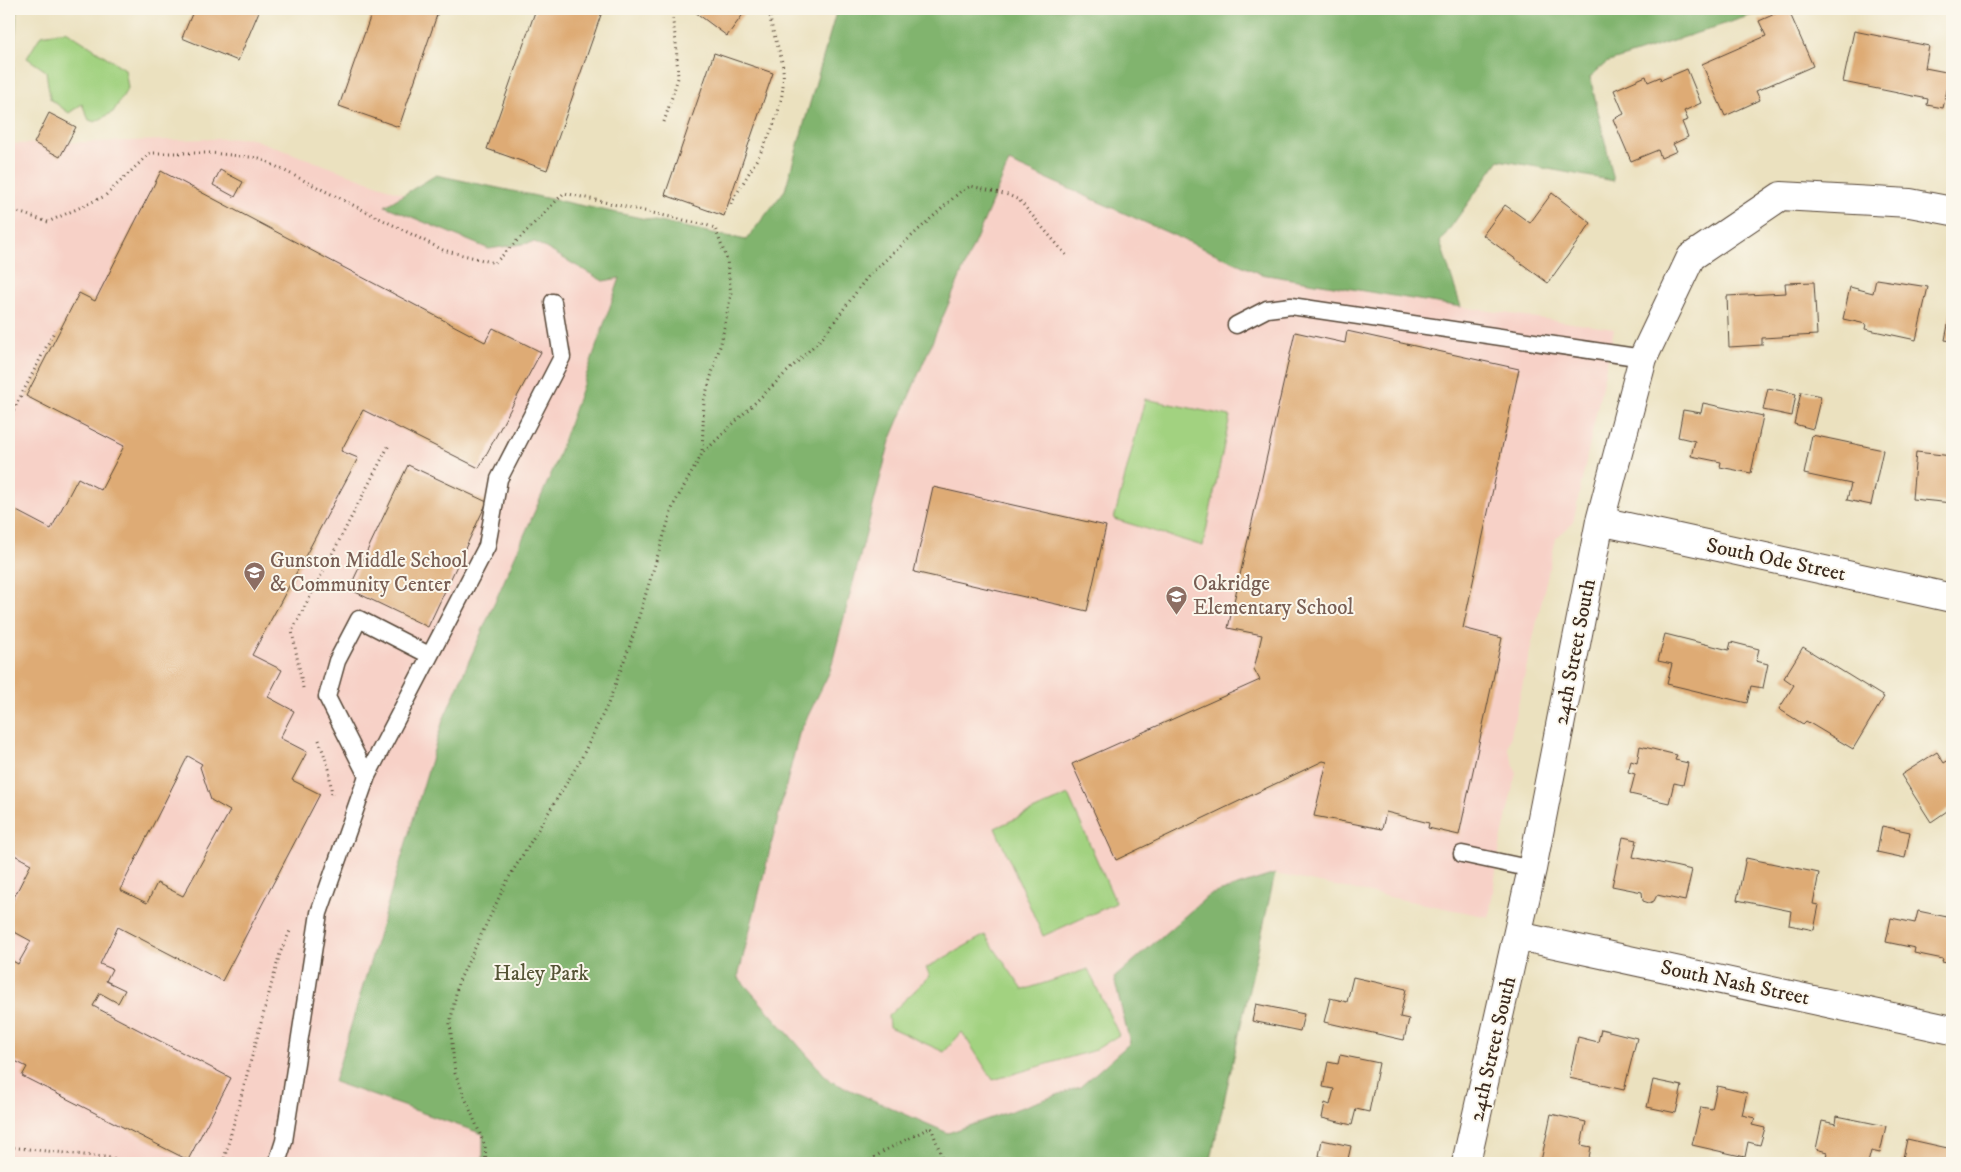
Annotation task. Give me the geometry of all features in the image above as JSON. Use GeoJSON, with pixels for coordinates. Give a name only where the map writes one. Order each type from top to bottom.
{"type":"FeatureCollection","features":[{"type":"Feature","properties":{"kind":"street","name":"24th Street South"},"geometry":{"type":"LineString","coordinates":[[1466,1163],[1532,869],[1600,521],[1643,358],[1692,257],[1781,196],[1910,203],[1952,211]]}},
{"type":"Feature","properties":{"kind":"street","name":"South Ode Street"},"geometry":{"type":"LineString","coordinates":[[1600,521],[1952,598]]}},
{"type":"Feature","properties":{"kind":"street","name":"South Nash Street"},"geometry":{"type":"LineString","coordinates":[[1518,936],[1952,1030]]}},
{"type":"Feature","properties":{"kind":"lane"},"geometry":{"type":"LineString","coordinates":[[277,1163],[284,1141],[319,913],[367,776],[487,546],[499,479],[562,357],[553,302]]}},
{"type":"Feature","properties":{"kind":"lane"},"geometry":{"type":"LineString","coordinates":[[1236,325],[1267,309],[1292,306],[1643,358]]}},
{"type":"Feature","properties":{"kind":"lane"},"geometry":{"type":"LineString","coordinates":[[367,776],[327,697],[337,661],[359,619],[429,655]]}},
{"type":"Feature","properties":{"kind":"lane"},"geometry":{"type":"LineString","coordinates":[[1462,854],[1532,869]]}},
{"type":"Feature","properties":{"kind":"path"},"geometry":{"type":"LineString","coordinates":[[664,122],[678,78],[676,42],[671,9]]}},
{"type":"Feature","properties":{"kind":"path"},"geometry":{"type":"LineString","coordinates":[[731,204],[776,122],[783,94],[783,67],[770,19],[770,9]]}},
{"type":"Feature","properties":{"kind":"path"},"geometry":{"type":"LineString","coordinates":[[9,209],[48,222],[105,196],[150,153],[211,153],[259,158],[443,250],[495,263],[564,193],[706,225],[714,228],[727,260],[731,294],[721,342],[704,400],[702,454]]}},
{"type":"Feature","properties":{"kind":"path"},"geometry":{"type":"LineString","coordinates":[[486,1163],[486,1146],[455,1072],[450,1024],[458,983],[508,879],[580,761],[608,704],[630,644],[673,506],[702,454],[823,337],[868,276],[961,191],[971,186],[1008,195],[1019,200],[1067,256]]}},
{"type":"Feature","properties":{"kind":"path"},"geometry":{"type":"LineString","coordinates":[[9,419],[55,330]]}},
{"type":"Feature","properties":{"kind":"path"},"geometry":{"type":"LineString","coordinates":[[306,698],[292,632],[389,445]]}},
{"type":"Feature","properties":{"kind":"path"},"geometry":{"type":"LineString","coordinates":[[317,733],[329,769],[333,797],[330,806]]}},
{"type":"Feature","properties":{"kind":"path"},"geometry":{"type":"LineString","coordinates":[[223,1163],[280,954],[291,929]]}},
{"type":"Feature","properties":{"kind":"path"},"geometry":{"type":"LineString","coordinates":[[866,1163],[932,1127],[944,1163]]}},
{"type":"Feature","properties":{"kind":"path"},"geometry":{"type":"LineString","coordinates":[[9,1147],[113,1158],[124,1163]]}},
{"type":"Feature","properties":{"kind":"shaded area","name":"Gunston Middle School & Community Center"},"geometry":{"type":"Polygon","coordinates":[[[250,138],[535,242],[603,281],[620,278],[334,1082],[483,1134],[483,1163],[9,1163],[9,144],[250,138]]]}},
{"type":"Feature","properties":{"kind":"shaded area","name":"Oakridge Elementary School"},"geometry":{"type":"Polygon","coordinates":[[[1009,162],[1261,274],[1400,298],[1614,329],[1573,523],[1556,538],[1508,748],[1516,772],[1500,846],[1489,917],[1275,874],[1232,1064],[1080,1087],[947,1133],[830,1081],[707,996],[783,693],[1009,162]]]}},
{"type":"Feature","properties":{"kind":"green space"},"geometry":{"type":"Polygon","coordinates":[[[9,9],[17,9],[9,140],[9,9]]]}},
{"type":"Feature","properties":{"kind":"green space","name":"Haley Park"},"geometry":{"type":"Polygon","coordinates":[[[837,9],[1770,9],[1606,63],[1590,77],[1614,181],[1499,160],[1440,242],[1461,307],[1261,274],[1009,162],[890,441],[830,671],[799,734],[738,977],[830,1081],[948,1133],[1080,1087],[1130,1043],[1114,978],[1209,895],[1275,874],[1210,1163],[483,1163],[483,1134],[334,1082],[443,720],[555,465],[620,278],[603,281],[535,242],[489,249],[385,206],[436,175],[746,240],[785,190],[837,9]]]}},
{"type":"Feature","properties":{"kind":"green space"},"geometry":{"type":"Polygon","coordinates":[[[66,31],[125,69],[128,88],[113,112],[95,122],[89,120],[82,104],[69,113],[50,99],[46,71],[27,58],[41,35],[66,31]]]}},
{"type":"Feature","properties":{"kind":"green space"},"geometry":{"type":"Polygon","coordinates":[[[1145,399],[1230,416],[1203,546],[1114,519],[1145,399]]]}},
{"type":"Feature","properties":{"kind":"green space"},"geometry":{"type":"Polygon","coordinates":[[[1068,795],[1116,903],[1043,936],[995,828],[1068,795]]]}},
{"type":"Feature","properties":{"kind":"green space"},"geometry":{"type":"Polygon","coordinates":[[[985,935],[1023,990],[1088,969],[1119,1035],[1095,1050],[993,1080],[962,1032],[944,1052],[889,1027],[888,1016],[930,976],[926,968],[985,935]]]}},
{"type":"Feature","properties":{"kind":"building"},"geometry":{"type":"Polygon","coordinates":[[[194,9],[260,9],[238,61],[182,38],[194,9]]]}},
{"type":"Feature","properties":{"kind":"building"},"geometry":{"type":"Polygon","coordinates":[[[373,9],[439,9],[399,127],[339,106],[373,9]]]}},
{"type":"Feature","properties":{"kind":"building"},"geometry":{"type":"Polygon","coordinates":[[[536,9],[603,9],[547,170],[487,149],[536,9]]]}},
{"type":"Feature","properties":{"kind":"building"},"geometry":{"type":"Polygon","coordinates":[[[691,9],[747,9],[727,36],[691,9]]]}},
{"type":"Feature","properties":{"kind":"building"},"geometry":{"type":"Polygon","coordinates":[[[1788,9],[1813,66],[1756,91],[1760,100],[1725,116],[1702,64],[1766,36],[1759,21],[1788,9]]]}},
{"type":"Feature","properties":{"kind":"building"},"geometry":{"type":"Polygon","coordinates":[[[1854,31],[1929,46],[1925,68],[1951,73],[1943,108],[1927,105],[1928,99],[1843,82],[1854,31]]]}},
{"type":"Feature","properties":{"kind":"building"},"geometry":{"type":"Polygon","coordinates":[[[714,53],[773,73],[724,216],[665,195],[714,53]]]}},
{"type":"Feature","properties":{"kind":"building"},"geometry":{"type":"Polygon","coordinates":[[[1687,69],[1701,103],[1684,111],[1688,120],[1682,122],[1688,137],[1673,144],[1677,151],[1661,158],[1658,150],[1631,161],[1613,119],[1624,114],[1614,90],[1646,76],[1648,82],[1660,77],[1661,80],[1687,69]]]}},
{"type":"Feature","properties":{"kind":"building"},"geometry":{"type":"Polygon","coordinates":[[[49,113],[76,127],[60,157],[34,143],[49,113]]]}},
{"type":"Feature","properties":{"kind":"building"},"geometry":{"type":"Polygon","coordinates":[[[220,170],[243,182],[235,197],[213,185],[220,170]]]}},
{"type":"Feature","properties":{"kind":"building"},"geometry":{"type":"Polygon","coordinates":[[[161,171],[485,342],[493,328],[541,352],[479,468],[363,410],[341,451],[358,458],[252,655],[282,670],[268,697],[294,711],[280,738],[307,752],[292,780],[320,794],[222,981],[118,927],[100,964],[112,969],[106,981],[125,990],[118,1003],[100,993],[93,1006],[231,1078],[188,1160],[22,1076],[27,1067],[9,1058],[9,959],[18,964],[31,941],[9,929],[9,907],[31,864],[9,852],[9,507],[51,529],[78,478],[101,490],[124,446],[26,396],[79,293],[95,301],[161,171]],[[188,756],[120,890],[147,903],[157,883],[183,896],[230,811],[211,800],[200,767],[202,764],[188,756]]]}},
{"type":"Feature","properties":{"kind":"building"},"geometry":{"type":"Polygon","coordinates":[[[1552,193],[1591,223],[1548,283],[1483,235],[1505,205],[1530,223],[1552,193]]]}},
{"type":"Feature","properties":{"kind":"building"},"geometry":{"type":"Polygon","coordinates":[[[1876,279],[1928,287],[1916,340],[1865,329],[1866,324],[1843,319],[1850,287],[1873,293],[1876,279]]]}},
{"type":"Feature","properties":{"kind":"building"},"geometry":{"type":"Polygon","coordinates":[[[1814,282],[1817,335],[1762,338],[1762,345],[1729,347],[1727,296],[1786,293],[1785,283],[1814,282]]]}},
{"type":"Feature","properties":{"kind":"building"},"geometry":{"type":"Polygon","coordinates":[[[1952,310],[1952,341],[1945,340],[1952,310]]]}},
{"type":"Feature","properties":{"kind":"building"},"geometry":{"type":"Polygon","coordinates":[[[1347,331],[1519,369],[1463,628],[1502,638],[1459,835],[1428,828],[1429,823],[1386,812],[1382,829],[1314,816],[1327,762],[1323,761],[1116,860],[1072,764],[1260,680],[1254,669],[1262,635],[1228,628],[1295,332],[1345,343],[1347,331]]]}},
{"type":"Feature","properties":{"kind":"building"},"geometry":{"type":"Polygon","coordinates":[[[1768,388],[1796,394],[1792,416],[1763,410],[1768,388]]]}},
{"type":"Feature","properties":{"kind":"building"},"geometry":{"type":"Polygon","coordinates":[[[1801,392],[1821,396],[1813,429],[1794,424],[1801,392]]]}},
{"type":"Feature","properties":{"kind":"building"},"geometry":{"type":"Polygon","coordinates":[[[1703,403],[1763,416],[1751,473],[1720,467],[1721,462],[1691,456],[1695,441],[1678,437],[1683,410],[1701,413],[1703,403]]]}},
{"type":"Feature","properties":{"kind":"building"},"geometry":{"type":"Polygon","coordinates":[[[1812,435],[1883,450],[1871,505],[1847,500],[1851,484],[1804,474],[1812,435]]]}},
{"type":"Feature","properties":{"kind":"building"},"geometry":{"type":"Polygon","coordinates":[[[1916,452],[1952,456],[1952,503],[1912,499],[1916,452]]]}},
{"type":"Feature","properties":{"kind":"building"},"geometry":{"type":"Polygon","coordinates":[[[408,465],[487,502],[428,627],[349,589],[408,465]]]}},
{"type":"Feature","properties":{"kind":"building"},"geometry":{"type":"Polygon","coordinates":[[[933,487],[1106,526],[1087,611],[914,572],[933,487]]]}},
{"type":"Feature","properties":{"kind":"building"},"geometry":{"type":"Polygon","coordinates":[[[1665,634],[1729,650],[1731,642],[1759,649],[1756,661],[1768,664],[1763,688],[1751,686],[1747,703],[1667,684],[1672,664],[1658,661],[1665,634]]]}},
{"type":"Feature","properties":{"kind":"building"},"geometry":{"type":"Polygon","coordinates":[[[1803,647],[1884,697],[1853,749],[1806,721],[1803,724],[1779,709],[1794,685],[1784,678],[1803,647]]]}},
{"type":"Feature","properties":{"kind":"building"},"geometry":{"type":"Polygon","coordinates":[[[1640,746],[1677,755],[1675,760],[1688,763],[1683,785],[1674,783],[1669,803],[1630,794],[1635,774],[1628,772],[1631,761],[1637,763],[1640,746]]]}},
{"type":"Feature","properties":{"kind":"building"},"geometry":{"type":"Polygon","coordinates":[[[1937,752],[1944,763],[1952,758],[1952,812],[1950,809],[1931,822],[1901,775],[1937,752]]]}},
{"type":"Feature","properties":{"kind":"building"},"geometry":{"type":"Polygon","coordinates":[[[1882,826],[1910,832],[1905,858],[1877,852],[1882,826]]]}},
{"type":"Feature","properties":{"kind":"building"},"geometry":{"type":"Polygon","coordinates":[[[1623,837],[1637,840],[1633,857],[1692,870],[1685,901],[1657,895],[1654,901],[1649,903],[1643,901],[1642,892],[1612,886],[1623,837]]]}},
{"type":"Feature","properties":{"kind":"building"},"geometry":{"type":"Polygon","coordinates":[[[1746,858],[1819,873],[1813,904],[1819,905],[1814,930],[1789,925],[1791,911],[1737,900],[1746,858]]]}},
{"type":"Feature","properties":{"kind":"building"},"geometry":{"type":"Polygon","coordinates":[[[1918,911],[1952,918],[1952,964],[1942,962],[1943,959],[1914,953],[1915,948],[1886,942],[1891,918],[1915,923],[1918,911]]]}},
{"type":"Feature","properties":{"kind":"building"},"geometry":{"type":"Polygon","coordinates":[[[1353,977],[1406,989],[1400,1017],[1409,1019],[1404,1040],[1324,1022],[1330,998],[1347,1002],[1353,977]]]}},
{"type":"Feature","properties":{"kind":"building"},"geometry":{"type":"Polygon","coordinates":[[[1256,1004],[1304,1014],[1300,1031],[1252,1021],[1256,1004]]]}},
{"type":"Feature","properties":{"kind":"building"},"geometry":{"type":"Polygon","coordinates":[[[1601,1029],[1637,1038],[1624,1090],[1569,1078],[1578,1037],[1598,1042],[1601,1029]]]}},
{"type":"Feature","properties":{"kind":"building"},"geometry":{"type":"Polygon","coordinates":[[[1340,1055],[1379,1063],[1369,1112],[1356,1109],[1352,1125],[1322,1118],[1325,1103],[1330,1105],[1334,1089],[1323,1087],[1328,1062],[1338,1064],[1340,1055]]]}},
{"type":"Feature","properties":{"kind":"building"},"geometry":{"type":"Polygon","coordinates":[[[1653,1080],[1682,1086],[1676,1113],[1647,1107],[1653,1080]]]}},
{"type":"Feature","properties":{"kind":"building"},"geometry":{"type":"Polygon","coordinates":[[[1717,1086],[1747,1093],[1742,1115],[1755,1118],[1752,1125],[1765,1128],[1760,1145],[1748,1142],[1745,1157],[1692,1145],[1701,1107],[1712,1109],[1717,1086]]]}},
{"type":"Feature","properties":{"kind":"building"},"geometry":{"type":"Polygon","coordinates":[[[1551,1114],[1586,1122],[1581,1145],[1591,1147],[1588,1163],[1541,1161],[1551,1114]]]}},
{"type":"Feature","properties":{"kind":"building"},"geometry":{"type":"Polygon","coordinates":[[[1837,1116],[1886,1126],[1880,1153],[1871,1151],[1868,1163],[1825,1163],[1827,1152],[1816,1149],[1822,1121],[1836,1124],[1837,1116]]]}},
{"type":"Feature","properties":{"kind":"building"},"geometry":{"type":"Polygon","coordinates":[[[1907,1139],[1952,1149],[1952,1163],[1902,1163],[1907,1139]]]}},
{"type":"Feature","properties":{"kind":"building"},"geometry":{"type":"Polygon","coordinates":[[[1322,1140],[1351,1146],[1347,1163],[1329,1163],[1330,1159],[1319,1156],[1322,1140]]]}},
{"type":"Feature","properties":{"kind":"place","name":"Gunston Middle School & Community Center"},"geometry":{"type":"Point","coordinates":[254,592]}},
{"type":"Feature","properties":{"kind":"place","name":"Oakridge Elementary School"},"geometry":{"type":"Point","coordinates":[1177,615]}}]}
